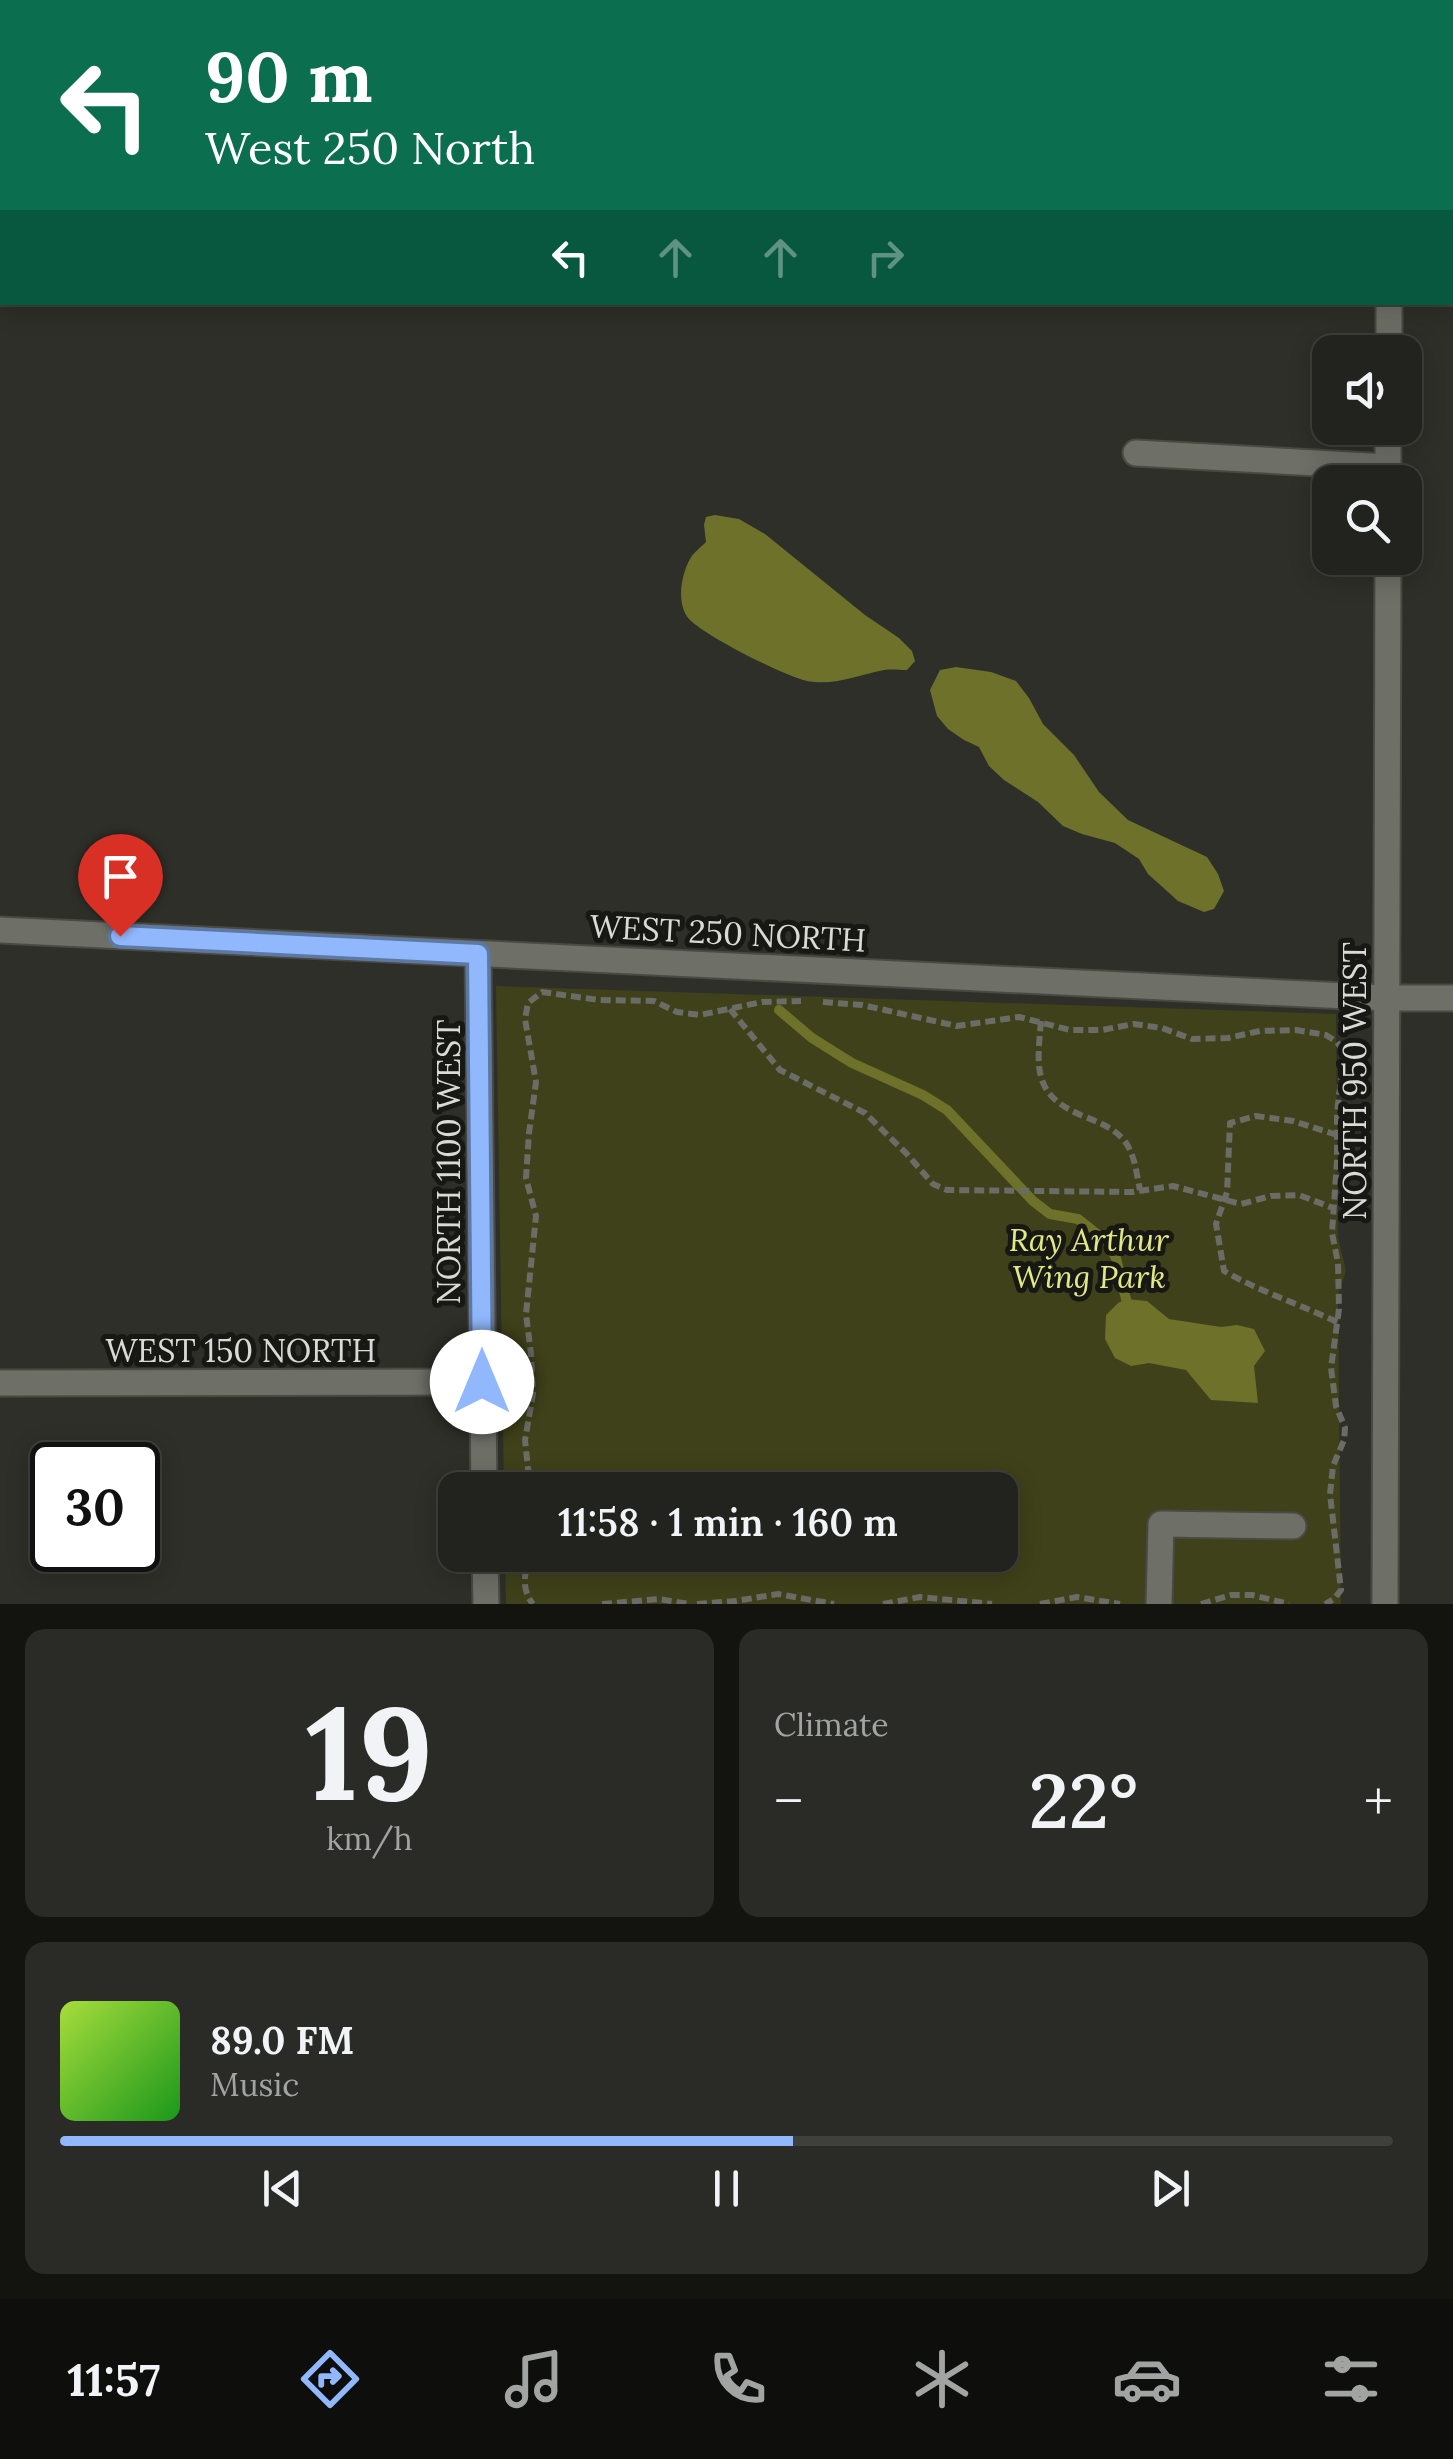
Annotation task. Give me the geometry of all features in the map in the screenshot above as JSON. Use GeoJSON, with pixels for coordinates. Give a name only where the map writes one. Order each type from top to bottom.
{"type":"FeatureCollection","features":[{"type":"Feature","properties":{"kind":"street"},"geometry":{"type":"LineString","coordinates":[[1389,305],[1389,335]]}},
{"type":"Feature","properties":{"kind":"street"},"geometry":{"type":"LineString","coordinates":[[1136,453],[1312,468]]}},
{"type":"Feature","properties":{"kind":"street","name":"NORTH 950 WEST"},"geometry":{"type":"LineString","coordinates":[[1384,1604],[1388,575]]}},
{"type":"Feature","properties":{"kind":"street","name":"WEST 250 NORTH"},"geometry":{"type":"LineString","coordinates":[[0,930],[1386,998],[1453,998]]}},
{"type":"Feature","properties":{"kind":"street","name":"NORTH 1100 WEST"},"geometry":{"type":"LineString","coordinates":[[478,954],[484,1472]]}},
{"type":"Feature","properties":{"kind":"street","name":"WEST 150 NORTH"},"geometry":{"type":"LineString","coordinates":[[0,1383],[482,1382]]}},
{"type":"Feature","properties":{"kind":"street"},"geometry":{"type":"LineString","coordinates":[[1160,1604],[1162,1524],[1294,1526]]}},
{"type":"Feature","properties":{"kind":"street"},"geometry":{"type":"LineString","coordinates":[[485,1572],[486,1604]]}},
{"type":"Feature","properties":{"kind":"path"},"geometry":{"type":"LineString","coordinates":[[529,1472],[525,1440],[533,1394],[526,1314],[536,1216],[526,1178],[536,1082],[525,1020],[528,1003],[542,992],[599,1000],[654,1000],[677,1012],[700,1014],[762,1002],[804,1000]]}},
{"type":"Feature","properties":{"kind":"path"},"geometry":{"type":"LineString","coordinates":[[823,1002],[957,1026],[1020,1017],[1070,1030],[1134,1024],[1162,1028],[1192,1039],[1296,1030],[1326,1035],[1336,1042],[1344,1052],[1332,1232],[1338,1263],[1331,1368],[1336,1406],[1345,1428],[1333,1466],[1330,1494],[1341,1590],[1325,1604]]}},
{"type":"Feature","properties":{"kind":"path"},"geometry":{"type":"LineString","coordinates":[[729,1008],[780,1070],[865,1113],[933,1184],[948,1190],[1140,1190],[1172,1186],[1241,1204],[1271,1196],[1299,1195],[1333,1208]]}},
{"type":"Feature","properties":{"kind":"path"},"geometry":{"type":"LineString","coordinates":[[1040,1020],[1038,1066],[1050,1098],[1107,1125],[1122,1139],[1133,1155],[1140,1190]]}},
{"type":"Feature","properties":{"kind":"path"},"geometry":{"type":"LineString","coordinates":[[1337,1136],[1294,1122],[1256,1116],[1230,1122],[1227,1192],[1216,1224],[1224,1271],[1257,1290],[1337,1322]]}},
{"type":"Feature","properties":{"kind":"path"},"geometry":{"type":"LineString","coordinates":[[525,1572],[525,1586],[533,1604]]}},
{"type":"Feature","properties":{"kind":"path"},"geometry":{"type":"LineString","coordinates":[[602,1604],[659,1599],[693,1604],[778,1594],[834,1604]]}},
{"type":"Feature","properties":{"kind":"path"},"geometry":{"type":"LineString","coordinates":[[1201,1604],[1231,1595],[1252,1595],[1290,1604]]}},
{"type":"Feature","properties":{"kind":"path"},"geometry":{"type":"LineString","coordinates":[[883,1604],[920,1597],[992,1604]]}},
{"type":"Feature","properties":{"kind":"path"},"geometry":{"type":"LineString","coordinates":[[1040,1604],[1076,1597],[1120,1604]]}},
{"type":"Feature","properties":{"kind":"green space","name":"Ray Arthur Wing Park"},"geometry":{"type":"Polygon","coordinates":[[[496,986],[1336,1014],[1338,1237],[1346,1271],[1338,1295],[1341,1604],[506,1604],[505,1572],[1018,1572],[1018,1472],[504,1472],[496,986]]]}},
{"type":"Feature","properties":{"kind":"shaded area"},"geometry":{"type":"Polygon","coordinates":[[[706,517],[739,519],[765,534],[899,638],[912,651],[915,661],[907,670],[884,670],[827,682],[807,681],[745,654],[698,626],[682,606],[682,581],[691,557],[706,542],[706,517]]]}},
{"type":"Feature","properties":{"kind":"shaded area"},"geometry":{"type":"Polygon","coordinates":[[[956,667],[991,672],[1016,681],[1043,724],[1074,755],[1099,792],[1128,820],[1207,857],[1224,891],[1214,909],[1204,912],[1178,901],[1148,874],[1139,859],[1115,843],[1063,826],[989,766],[979,747],[948,729],[937,716],[930,690],[940,670],[956,667]]]}},
{"type":"Feature","properties":{"kind":"shaded area"},"geometry":{"type":"Polygon","coordinates":[[[1126,1299],[1147,1301],[1169,1319],[1254,1329],[1265,1351],[1254,1366],[1258,1403],[1211,1400],[1186,1370],[1149,1363],[1131,1366],[1115,1358],[1105,1339],[1106,1315],[1126,1299]]]}},
{"type":"Feature","properties":{"kind":"waterway"},"geometry":{"type":"LineString","coordinates":[[779,1010],[812,1038],[852,1063],[947,1110],[1033,1201],[1050,1214],[1078,1219],[1107,1242],[1116,1258],[1126,1299]]}},
{"type":"Feature","properties":{"kind":"route"},"geometry":{"type":"LineString","coordinates":[[120,936],[478,954],[482,1382]]}}]}
